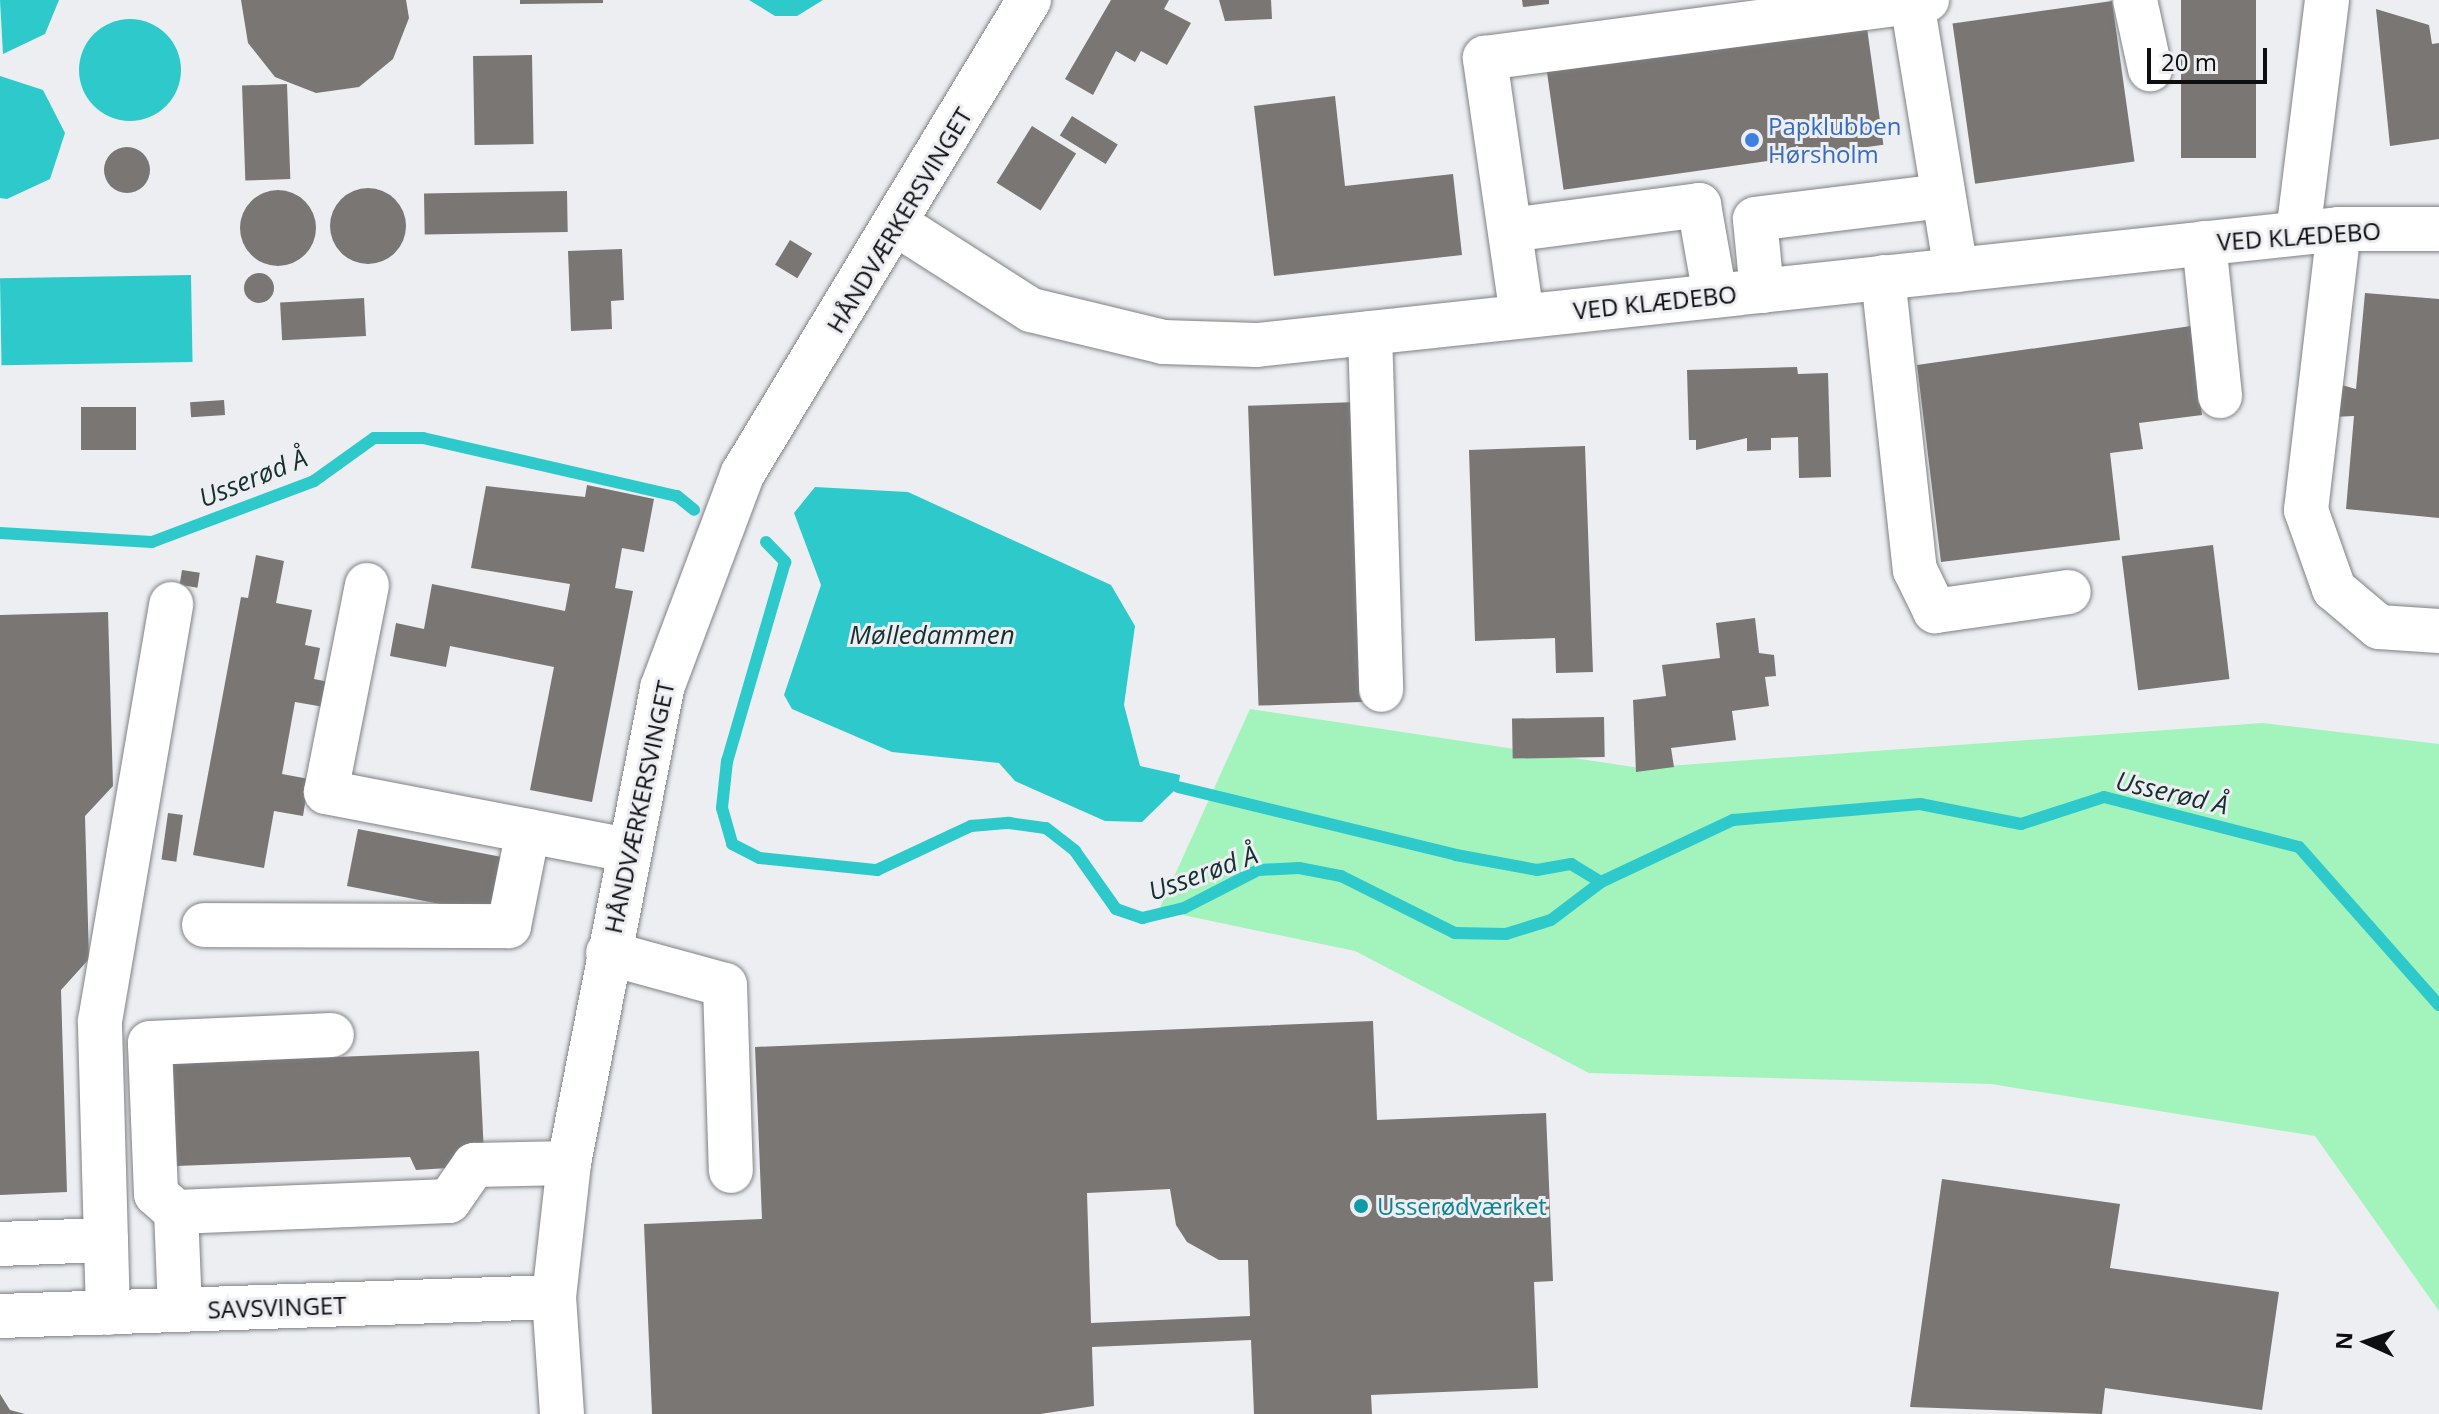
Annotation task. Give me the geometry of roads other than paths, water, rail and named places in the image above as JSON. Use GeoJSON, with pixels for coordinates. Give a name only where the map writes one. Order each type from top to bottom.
{"type":"FeatureCollection","features":[{"type":"Feature","properties":{"kind":"street","name":"HÅNDVÆRKERSVINGET"},"geometry":{"type":"LineString","coordinates":[[562,1414],[554,1297],[569,1163],[662,688],[708,552],[743,473],[898,225],[1029,0]]}},
{"type":"Feature","properties":{"kind":"street"},"geometry":{"type":"LineString","coordinates":[[2135,0],[2150,69]]}},
{"type":"Feature","properties":{"kind":"street"},"geometry":{"type":"LineString","coordinates":[[2327,0],[2306,510],[2334,589],[2379,627],[2439,631]]}},
{"type":"Feature","properties":{"kind":"street"},"geometry":{"type":"LineString","coordinates":[[1522,316],[1485,58],[1920,1],[1942,196],[1956,270]]}},
{"type":"Feature","properties":{"kind":"street"},"geometry":{"type":"LineString","coordinates":[[1762,291],[1755,219],[1942,196]]}},
{"type":"Feature","properties":{"kind":"street"},"geometry":{"type":"LineString","coordinates":[[1510,230],[1699,205],[1715,296]]}},
{"type":"Feature","properties":{"kind":"street","name":"VED KLÆDEBO"},"geometry":{"type":"LineString","coordinates":[[898,225],[1031,310],[1090,328],[1163,342],[1257,345],[2318,231],[2439,229]]}},
{"type":"Feature","properties":{"kind":"street"},"geometry":{"type":"LineString","coordinates":[[2204,243],[2220,396]]}},
{"type":"Feature","properties":{"kind":"street"},"geometry":{"type":"LineString","coordinates":[[1883,277],[1915,570],[1935,611],[2069,592]]}},
{"type":"Feature","properties":{"kind":"street"},"geometry":{"type":"LineString","coordinates":[[1370,333],[1381,690]]}},
{"type":"Feature","properties":{"kind":"street"},"geometry":{"type":"LineString","coordinates":[[367,585],[326,792],[628,850]]}},
{"type":"Feature","properties":{"kind":"street"},"geometry":{"type":"LineString","coordinates":[[108,1313],[100,1021],[171,604]]}},
{"type":"Feature","properties":{"kind":"street"},"geometry":{"type":"LineString","coordinates":[[204,925],[509,926],[528,831]]}},
{"type":"Feature","properties":{"kind":"street"},"geometry":{"type":"LineString","coordinates":[[608,953],[725,985],[731,1171]]}},
{"type":"Feature","properties":{"kind":"street"},"geometry":{"type":"LineString","coordinates":[[332,1035],[150,1043],[156,1194],[176,1212],[449,1201],[474,1165],[569,1163]]}},
{"type":"Feature","properties":{"kind":"street"},"geometry":{"type":"LineString","coordinates":[[176,1212],[180,1310]]}},
{"type":"Feature","properties":{"kind":"street"},"geometry":{"type":"LineString","coordinates":[[0,1244],[106,1240]]}},
{"type":"Feature","properties":{"kind":"street","name":"SAVSVINGET"},"geometry":{"type":"LineString","coordinates":[[0,1316],[554,1297]]}},
{"type":"Feature","properties":{"kind":"water"},"geometry":{"type":"Polygon","coordinates":[[[0,0],[59,0],[45,34],[3,54],[0,0]]]}},
{"type":"Feature","properties":{"kind":"water"},"geometry":{"type":"Polygon","coordinates":[[[749,0],[823,0],[797,16],[775,16],[749,0]]]}},
{"type":"Feature","properties":{"kind":"water"},"geometry":{"type":"Polygon","coordinates":[[[130,19],[159,27],[173,41],[181,70],[173,99],[159,113],[130,121],[101,113],[87,99],[79,70],[87,41],[101,27],[130,19]]]}},
{"type":"Feature","properties":{"kind":"water"},"geometry":{"type":"Polygon","coordinates":[[[0,76],[43,90],[65,133],[50,179],[7,199],[0,198],[0,76]]]}},
{"type":"Feature","properties":{"kind":"water"},"geometry":{"type":"Polygon","coordinates":[[[191,275],[193,362],[2,365],[0,278],[191,275]]]}},
{"type":"Feature","properties":{"kind":"water","name":"Mølledammen"},"geometry":{"type":"Polygon","coordinates":[[[815,487],[908,492],[1111,585],[1135,626],[1124,705],[1140,766],[1180,775],[1178,787],[1142,822],[1105,821],[1015,781],[999,763],[892,752],[792,709],[784,695],[821,585],[794,513],[815,487]]]}},
{"type":"Feature","properties":{"kind":"waterway","name":"Usserød Å"},"geometry":{"type":"LineString","coordinates":[[0,533],[152,542],[314,481],[374,438],[423,438],[677,496],[694,510]]}},
{"type":"Feature","properties":{"kind":"waterway","name":"Usserød Å"},"geometry":{"type":"LineString","coordinates":[[766,542],[785,562],[727,761],[722,808],[732,844],[760,858],[877,870],[971,826],[1009,823],[1046,828],[1075,851],[1116,909],[1142,918],[1184,908],[1258,870],[1299,868],[1341,876],[1455,933],[1506,934],[1551,920],[1601,882],[1733,820],[1920,804],[2021,824],[2104,797],[2299,847],[2439,1005]]}},
{"type":"Feature","properties":{"kind":"waterway"},"geometry":{"type":"LineString","coordinates":[[1178,787],[1456,855],[1537,870],[1571,864],[1601,882]]}},
{"type":"Feature","properties":{"kind":"place","name":"Papklubben Hørsholm"},"geometry":{"type":"Point","coordinates":[1752,140]}},
{"type":"Feature","properties":{"kind":"place","name":"Usserødværket"},"geometry":{"type":"Point","coordinates":[1361,1206]}}]}
